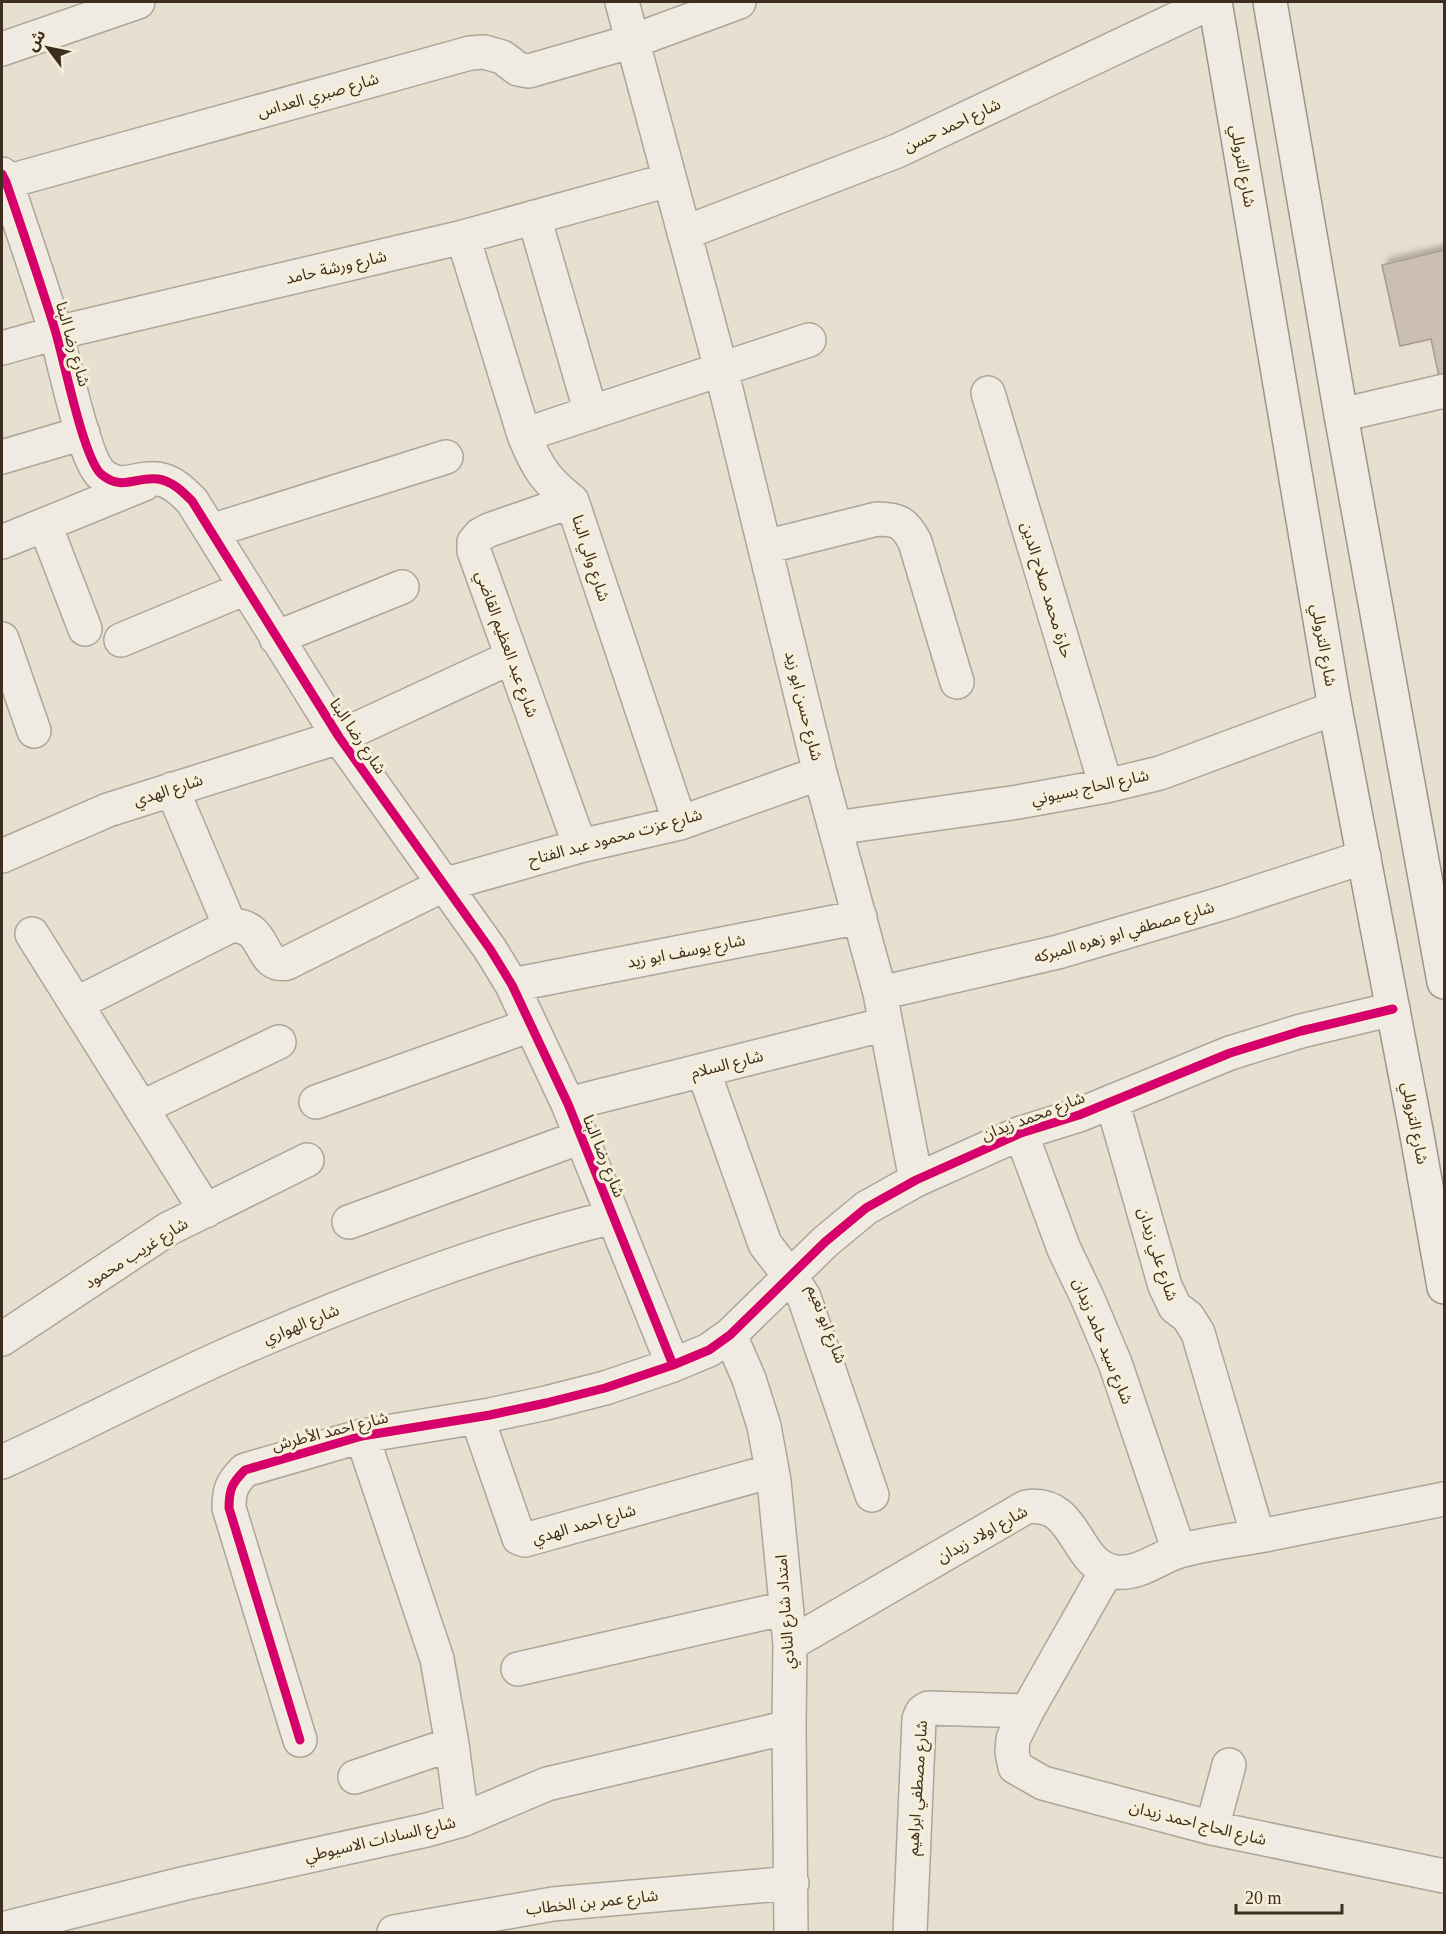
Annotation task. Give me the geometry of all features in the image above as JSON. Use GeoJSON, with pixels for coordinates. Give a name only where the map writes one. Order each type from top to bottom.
{"type":"FeatureCollection","features":[{"type":"Feature","properties":{"kind":"street"},"geometry":{"type":"LineString","coordinates":[[2,49],[138,2]]}},
{"type":"Feature","properties":{"kind":"street","name":"شارع حسن ابو زيد"},"geometry":{"type":"LineString","coordinates":[[622,2],[721,369],[820,773],[883,1009],[916,1180]]}},
{"type":"Feature","properties":{"kind":"street","name":"شارع صبري العداس"},"geometry":{"type":"LineString","coordinates":[[3,181],[470,53],[484,52],[502,57],[518,69],[529,71],[633,41],[739,2]]}},
{"type":"Feature","properties":{"kind":"street","name":"شارع احمد حسن"},"geometry":{"type":"LineString","coordinates":[[684,233],[897,151],[1214,2]]}},
{"type":"Feature","properties":{"kind":"street","name":"شارع التروللي"},"geometry":{"type":"LineString","coordinates":[[1214,2],[1335,708],[1444,1287]]}},
{"type":"Feature","properties":{"kind":"street"},"geometry":{"type":"LineString","coordinates":[[1270,2],[1341,415],[1444,982]]}},
{"type":"Feature","properties":{"kind":"street","name":"شارع ورشة حامد"},"geometry":{"type":"LineString","coordinates":[[2,348],[56,333],[463,237],[669,180]]}},
{"type":"Feature","properties":{"kind":"street","name":"شارع رضا البنا"},"geometry":{"type":"LineString","coordinates":[[3,181],[56,333],[83,433],[99,472],[109,480],[122,484],[157,479],[170,483],[192,501],[339,737],[490,949],[512,985],[568,1104],[673,1365]]}},
{"type":"Feature","properties":{"kind":"street"},"geometry":{"type":"LineString","coordinates":[[534,217],[591,413]]}},
{"type":"Feature","properties":{"kind":"street","name":"شارع والي البنا"},"geometry":{"type":"LineString","coordinates":[[463,237],[524,435],[534,461],[550,484],[572,501],[680,823]]}},
{"type":"Feature","properties":{"kind":"street"},"geometry":{"type":"LineString","coordinates":[[524,435],[809,340]]}},
{"type":"Feature","properties":{"kind":"street"},"geometry":{"type":"LineString","coordinates":[[1341,415],[1444,391]]}},
{"type":"Feature","properties":{"kind":"street","name":"حارة محمد صلاح الدين"},"geometry":{"type":"LineString","coordinates":[[988,393],[1106,786]]}},
{"type":"Feature","properties":{"kind":"street"},"geometry":{"type":"LineString","coordinates":[[2,457],[83,433]]}},
{"type":"Feature","properties":{"kind":"street"},"geometry":{"type":"LineString","coordinates":[[211,531],[446,457]]}},
{"type":"Feature","properties":{"kind":"street"},"geometry":{"type":"LineString","coordinates":[[2,542],[157,479]]}},
{"type":"Feature","properties":{"kind":"street","name":"شارع عبد العظيم القاضي"},"geometry":{"type":"LineString","coordinates":[[572,501],[489,530],[480,535],[474,543],[474,551],[580,846]]}},
{"type":"Feature","properties":{"kind":"street"},"geometry":{"type":"LineString","coordinates":[[765,548],[877,519],[893,519],[908,528],[915,543],[957,682]]}},
{"type":"Feature","properties":{"kind":"street"},"geometry":{"type":"LineString","coordinates":[[45,525],[85,629]]}},
{"type":"Feature","properties":{"kind":"street"},"geometry":{"type":"LineString","coordinates":[[276,638],[402,587]]}},
{"type":"Feature","properties":{"kind":"street"},"geometry":{"type":"LineString","coordinates":[[120,640],[246,588]]}},
{"type":"Feature","properties":{"kind":"street"},"geometry":{"type":"LineString","coordinates":[[2,639],[34,731]]}},
{"type":"Feature","properties":{"kind":"street","name":"شارع الهدي"},"geometry":{"type":"LineString","coordinates":[[2,856],[108,810],[339,737],[512,657]]}},
{"type":"Feature","properties":{"kind":"street","name":"شارع الحاج بسيوني"},"geometry":{"type":"LineString","coordinates":[[835,828],[1018,802],[1106,786],[1160,773],[1335,708]]}},
{"type":"Feature","properties":{"kind":"street","name":"شارع عزت محمود عبد الفتاح"},"geometry":{"type":"LineString","coordinates":[[230,926],[237,925],[252,930],[271,961],[283,964],[443,885],[580,846],[680,823],[820,773]]}},
{"type":"Feature","properties":{"kind":"street"},"geometry":{"type":"LineString","coordinates":[[76,1004],[230,926],[172,789]]}},
{"type":"Feature","properties":{"kind":"street","name":"شارع مصطفي ابو زهره المبركه"},"geometry":{"type":"LineString","coordinates":[[883,1009],[1364,857]]}},
{"type":"Feature","properties":{"kind":"street","name":"شارع يوسف ابو زيد"},"geometry":{"type":"LineString","coordinates":[[512,985],[860,917]]}},
{"type":"Feature","properties":{"kind":"street"},"geometry":{"type":"LineString","coordinates":[[32,934],[206,1211]]}},
{"type":"Feature","properties":{"kind":"street","name":"شارع السلام"},"geometry":{"type":"LineString","coordinates":[[568,1104],[703,1070],[883,1009]]}},
{"type":"Feature","properties":{"kind":"street","name":"شارع محمد زيدان"},"geometry":{"type":"LineString","coordinates":[[730,1335],[825,1242],[866,1208],[916,1180],[1021,1133],[1079,1115],[1230,1053],[1301,1031],[1393,1009]]}},
{"type":"Feature","properties":{"kind":"street"},"geometry":{"type":"LineString","coordinates":[[316,1102],[531,1024]]}},
{"type":"Feature","properties":{"kind":"street"},"geometry":{"type":"LineString","coordinates":[[141,1108],[279,1042]]}},
{"type":"Feature","properties":{"kind":"street","name":"شارع ابو نعيم"},"geometry":{"type":"LineString","coordinates":[[703,1070],[765,1244],[804,1297],[872,1495]]}},
{"type":"Feature","properties":{"kind":"street","name":"شارع علي زيدان"},"geometry":{"type":"LineString","coordinates":[[1112,1101],[1165,1286],[1175,1307],[1188,1317],[1198,1333],[1258,1536]]}},
{"type":"Feature","properties":{"kind":"street","name":"شارع سيد حامد زيدان"},"geometry":{"type":"LineString","coordinates":[[1021,1133],[1064,1249],[1115,1363],[1179,1551]]}},
{"type":"Feature","properties":{"kind":"street"},"geometry":{"type":"LineString","coordinates":[[349,1222],[581,1137]]}},
{"type":"Feature","properties":{"kind":"street","name":"شارع غريب محمود"},"geometry":{"type":"LineString","coordinates":[[2,1339],[168,1229],[307,1160]]}},
{"type":"Feature","properties":{"kind":"street","name":"شارع الهواري"},"geometry":{"type":"LineString","coordinates":[[2,1462],[240,1349],[388,1288],[557,1231],[613,1217]]}},
{"type":"Feature","properties":{"kind":"street","name":"شارع احمد الأطرش"},"geometry":{"type":"LineString","coordinates":[[300,1740],[229,1508],[229,1490],[245,1470],[362,1436],[477,1417],[605,1388],[709,1350],[730,1335]]}},
{"type":"Feature","properties":{"kind":"street","name":"امتداد شارع النادي"},"geometry":{"type":"LineString","coordinates":[[730,1335],[749,1379],[764,1426],[772,1471],[790,1644],[791,1932]]}},
{"type":"Feature","properties":{"kind":"street","name":"شارع احمد الهدي"},"geometry":{"type":"LineString","coordinates":[[477,1417],[519,1538],[525,1540],[772,1471]]}},
{"type":"Feature","properties":{"kind":"street"},"geometry":{"type":"LineString","coordinates":[[362,1436],[437,1659],[462,1820]]}},
{"type":"Feature","properties":{"kind":"street"},"geometry":{"type":"LineString","coordinates":[[1107,1570],[1117,1573],[1135,1571],[1179,1551],[1444,1500]]}},
{"type":"Feature","properties":{"kind":"street","name":"شارع اولاد زيدان"},"geometry":{"type":"LineString","coordinates":[[790,1644],[1026,1507],[1039,1505],[1052,1510],[1066,1521],[1092,1559],[1107,1570]]}},
{"type":"Feature","properties":{"kind":"street","name":"شارع الحاج احمد زيدان"},"geometry":{"type":"LineString","coordinates":[[1107,1570],[1013,1739],[1012,1752],[1015,1767],[1043,1784],[1212,1828],[1444,1876]]}},
{"type":"Feature","properties":{"kind":"street"},"geometry":{"type":"LineString","coordinates":[[519,1669],[786,1608]]}},
{"type":"Feature","properties":{"kind":"street","name":"شارع مصطفي ابراهيم"},"geometry":{"type":"LineString","coordinates":[[910,1932],[919,1719],[922,1712],[928,1708],[1027,1711]]}},
{"type":"Feature","properties":{"kind":"street","name":"شارع السادات الاسيوطي"},"geometry":{"type":"LineString","coordinates":[[2,1929],[186,1883],[427,1830],[462,1820],[547,1784],[789,1727]]}},
{"type":"Feature","properties":{"kind":"street"},"geometry":{"type":"LineString","coordinates":[[355,1777],[452,1744]]}},
{"type":"Feature","properties":{"kind":"street"},"geometry":{"type":"LineString","coordinates":[[1212,1828],[1229,1764]]}},
{"type":"Feature","properties":{"kind":"street","name":"شارع عمر بن الخطاب"},"geometry":{"type":"LineString","coordinates":[[394,1932],[553,1904],[792,1883]]}},
{"type":"Feature","properties":{"kind":"building"},"geometry":{"type":"Polygon","coordinates":[[[1444,250],[1444,400],[1431,339],[1400,346],[1382,265],[1444,250]]]}},
{"type":"Feature","properties":{"kind":"cycle path"},"geometry":{"type":"LineString","coordinates":[[2,174],[49,312],[81,429],[94,464],[101,474],[116,482],[150,479],[168,482],[192,501],[339,737],[490,949],[512,985],[568,1104],[673,1365]]}},
{"type":"Feature","properties":{"kind":"cycle path"},"geometry":{"type":"LineString","coordinates":[[300,1740],[229,1508],[232,1487],[245,1470],[362,1436],[490,1415],[546,1403],[605,1388],[673,1365],[709,1350],[730,1335],[825,1242],[866,1208],[916,1180],[1021,1133],[1079,1115],[1230,1053],[1301,1031],[1393,1009]]}}]}
